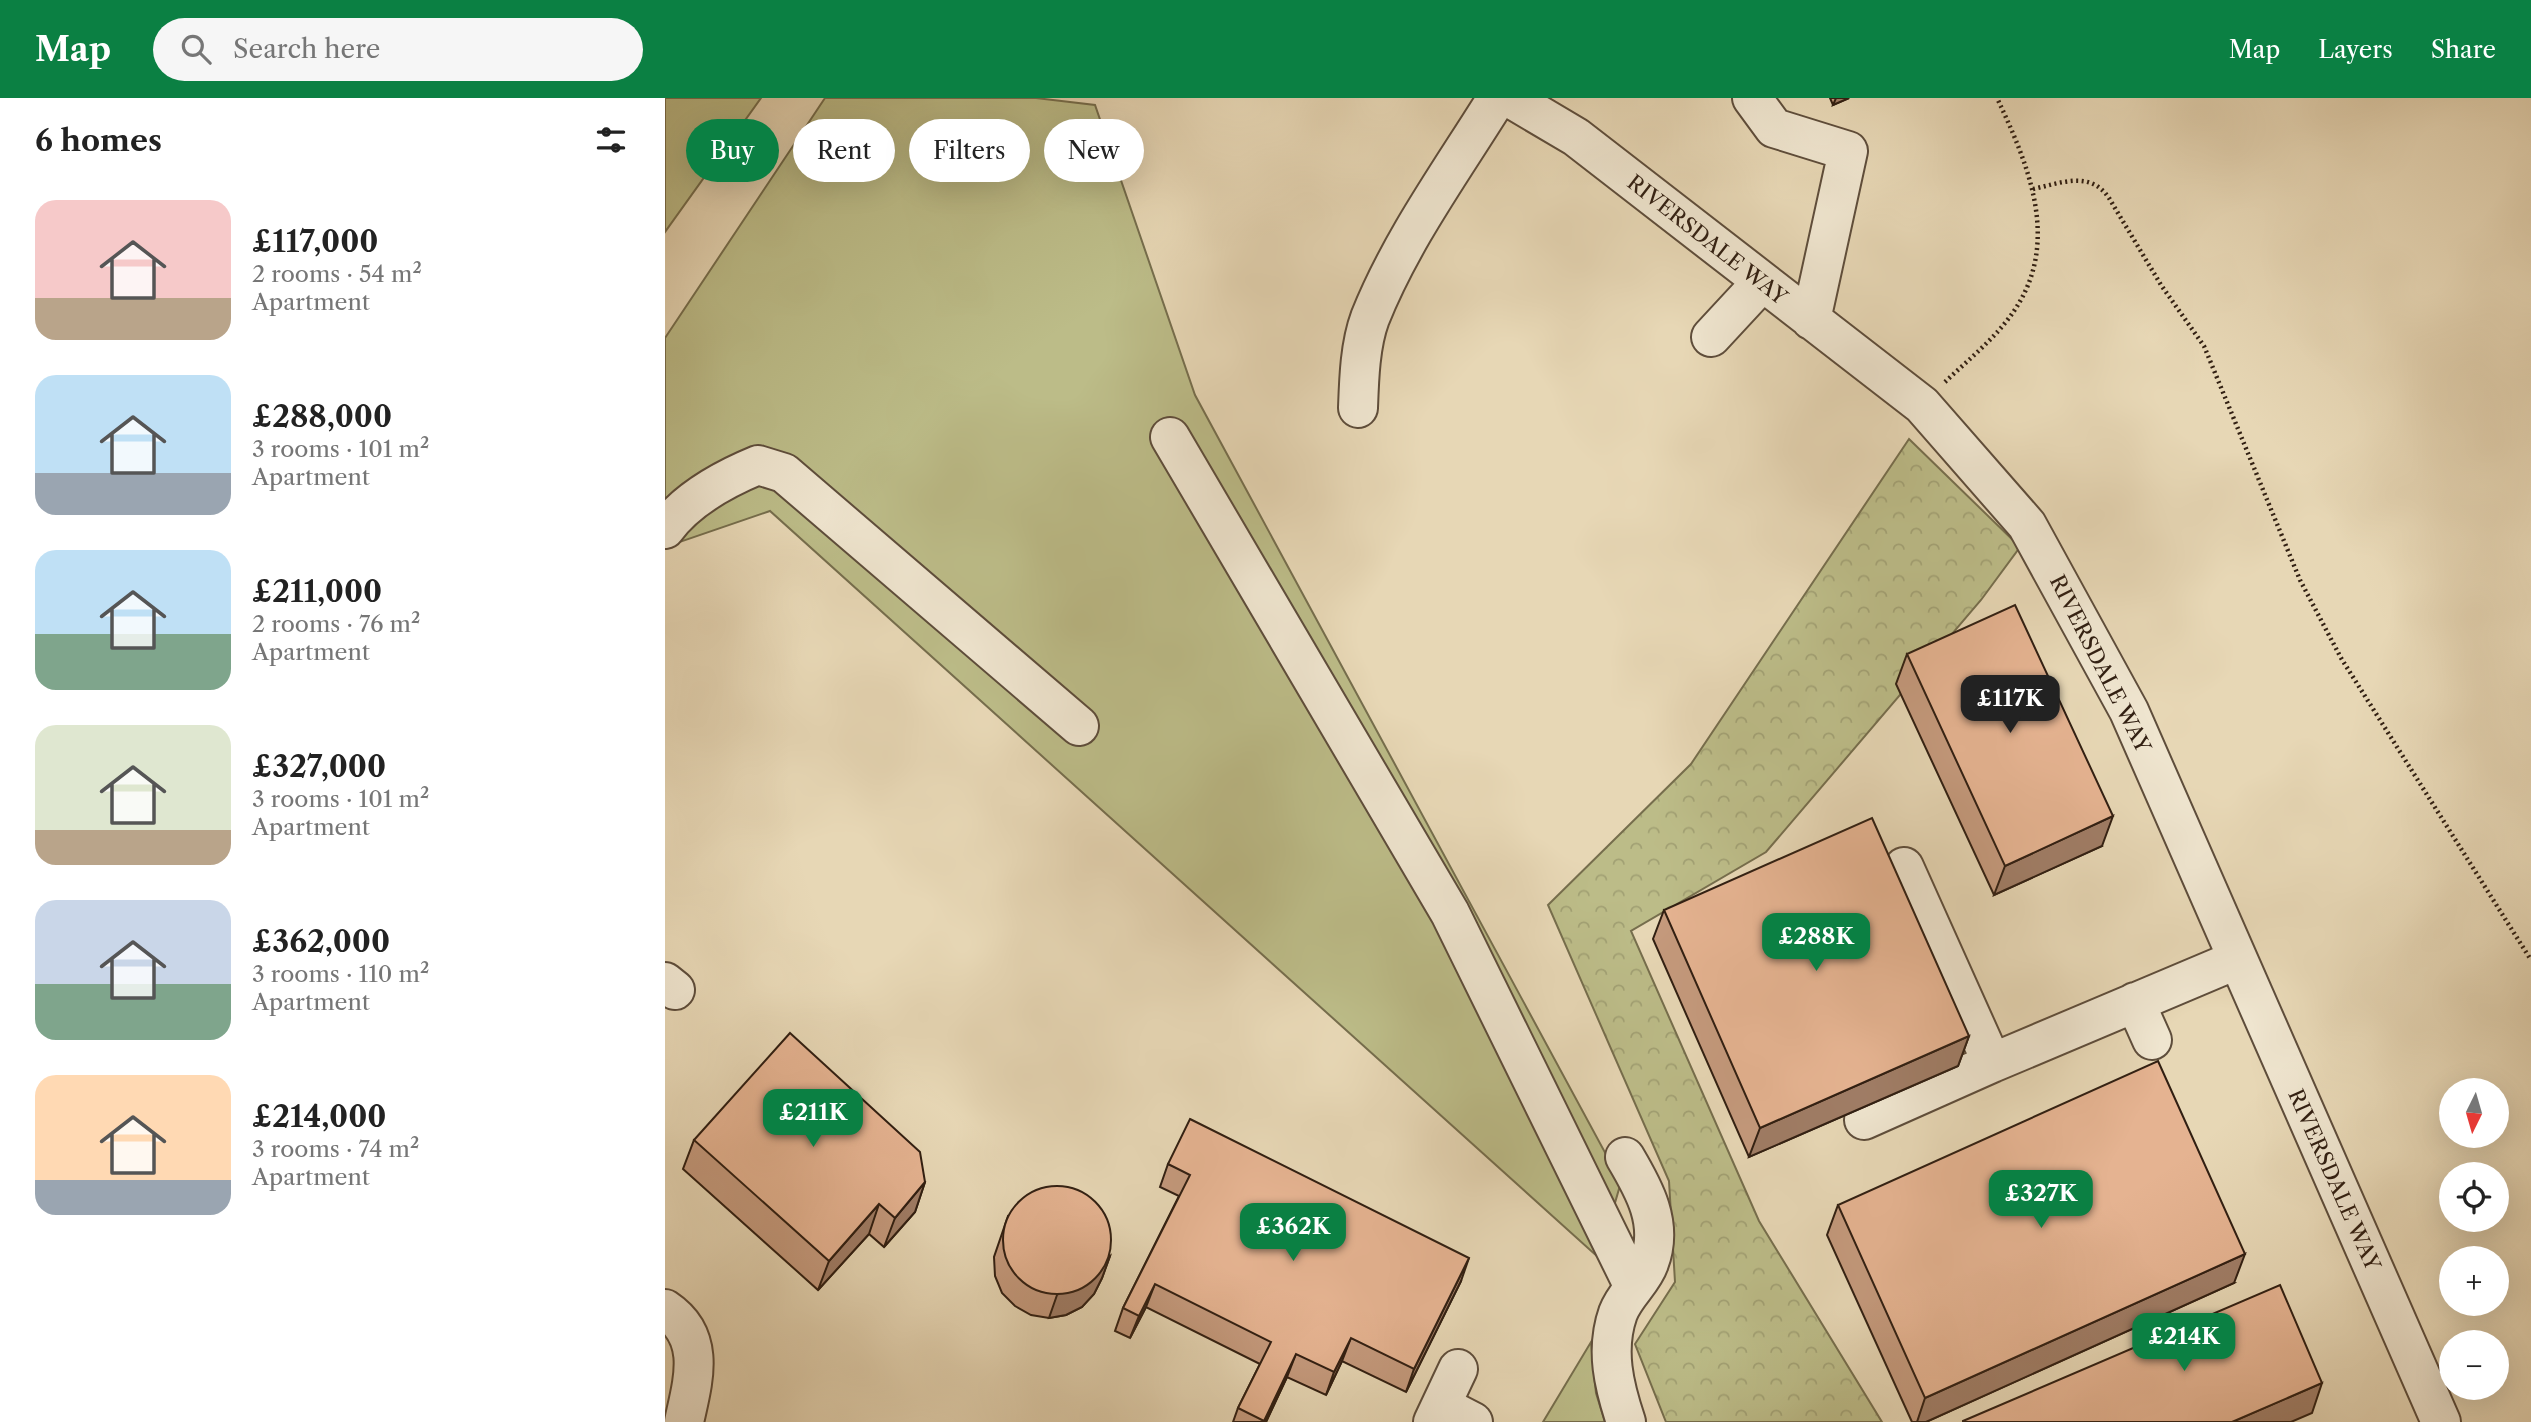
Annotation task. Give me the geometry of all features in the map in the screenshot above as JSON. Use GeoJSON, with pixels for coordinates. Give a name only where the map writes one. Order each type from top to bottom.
{"type":"FeatureCollection","features":[{"type":"Feature","properties":{"kind":"lane"},"geometry":{"type":"LineString","coordinates":[[1358,408],[1359,375],[1370,319],[1409,239],[1497,98]]}},
{"type":"Feature","properties":{"kind":"lane","name":"RIVERSDALE WAY"},"geometry":{"type":"LineString","coordinates":[[1510,98],[1576,137],[1922,405],[2027,525],[2129,711],[2434,1420]]}},
{"type":"Feature","properties":{"kind":"lane"},"geometry":{"type":"LineString","coordinates":[[1752,98],[1774,128],[1848,151],[1811,320]]}},
{"type":"Feature","properties":{"kind":"lane"},"geometry":{"type":"LineString","coordinates":[[1711,337],[1762,282]]}},
{"type":"Feature","properties":{"kind":"lane"},"geometry":{"type":"LineString","coordinates":[[1170,437],[1450,913],[1634,1287]]}},
{"type":"Feature","properties":{"kind":"lane"},"geometry":{"type":"LineString","coordinates":[[665,529],[673,518],[725,478],[758,465],[784,473],[1079,726]]}},
{"type":"Feature","properties":{"kind":"lane"},"geometry":{"type":"LineString","coordinates":[[1904,867],[1992,1063]]}},
{"type":"Feature","properties":{"kind":"lane"},"geometry":{"type":"LineString","coordinates":[[1864,1120],[2236,960]]}},
{"type":"Feature","properties":{"kind":"lane"},"geometry":{"type":"LineString","coordinates":[[2135,1002],[2152,1041]]}},
{"type":"Feature","properties":{"kind":"lane"},"geometry":{"type":"LineString","coordinates":[[1625,1157],[1651,1203],[1650,1263],[1619,1310],[1611,1342],[1613,1384],[1626,1422]]}},
{"type":"Feature","properties":{"kind":"lane"},"geometry":{"type":"LineString","coordinates":[[665,1309],[677,1317],[693,1342],[694,1374],[684,1422]]}},
{"type":"Feature","properties":{"kind":"lane"},"geometry":{"type":"LineString","coordinates":[[1449,1417],[1458,1369]]}},
{"type":"Feature","properties":{"kind":"path"},"geometry":{"type":"LineString","coordinates":[[1922,405],[1985,344],[2018,305],[2031,277],[2038,248],[2033,189],[1997,98]]}},
{"type":"Feature","properties":{"kind":"path"},"geometry":{"type":"LineString","coordinates":[[2033,189],[2085,180],[2103,188],[2161,285],[2204,346],[2300,580],[2341,659],[2531,960]]}},
{"type":"Feature","properties":{"kind":"green space"},"geometry":{"type":"Polygon","coordinates":[[[665,98],[761,98],[746,119],[686,119],[686,182],[701,182],[665,232],[665,98]]]}},
{"type":"Feature","properties":{"kind":"green space"},"geometry":{"type":"Polygon","coordinates":[[[825,98],[1036,98],[1095,105],[1100,119],[1044,119],[1044,182],[1122,182],[1195,395],[1621,1182],[1599,1258],[770,511],[665,547],[665,338],[769,182],[779,182],[779,167],[793,146],[793,182],[895,182],[895,119],[811,119],[825,98]]]}},
{"type":"Feature","properties":{"kind":"green space"},"geometry":{"type":"Polygon","coordinates":[[[1909,439],[2020,547],[1981,600],[1766,852],[1631,931],[1759,1221],[1882,1422],[1666,1422],[1635,1344],[1675,1282],[1669,1181],[1548,905],[1691,764],[1909,439]]]}},
{"type":"Feature","properties":{"kind":"green space"},"geometry":{"type":"Polygon","coordinates":[[[1591,1342],[1596,1393],[1605,1422],[1543,1422],[1591,1342]]]}},
{"type":"Feature","properties":{"kind":"building"},"geometry":{"type":"Polygon","coordinates":[[[2015,605],[2113,816],[2005,866],[1907,654],[2015,605]]]}},
{"type":"Feature","properties":{"kind":"building"},"geometry":{"type":"Polygon","coordinates":[[[1872,818],[1969,1036],[1760,1128],[1664,910],[1872,818]]]}},
{"type":"Feature","properties":{"kind":"building"},"geometry":{"type":"Polygon","coordinates":[[[790,1033],[920,1152],[925,1182],[895,1218],[879,1204],[829,1261],[694,1140],[790,1033]]]}},
{"type":"Feature","properties":{"kind":"building"},"geometry":{"type":"Polygon","coordinates":[[[2158,1061],[2245,1254],[1925,1398],[1838,1205],[2158,1061]]]}},
{"type":"Feature","properties":{"kind":"building"},"geometry":{"type":"Polygon","coordinates":[[[1190,1119],[1469,1258],[1414,1369],[1351,1338],[1334,1372],[1296,1354],[1264,1421],[1238,1408],[1271,1342],[1155,1284],[1139,1316],[1123,1308],[1190,1175],[1168,1164],[1190,1119]]]}},
{"type":"Feature","properties":{"kind":"building"},"geometry":{"type":"Polygon","coordinates":[[[1057,1186],[1078,1190],[1096,1201],[1107,1219],[1111,1240],[1107,1261],[1096,1279],[1078,1290],[1057,1294],[1036,1290],[1018,1279],[1007,1261],[1003,1240],[1007,1219],[1018,1201],[1036,1190],[1057,1186]]]}},
{"type":"Feature","properties":{"kind":"building"},"geometry":{"type":"Polygon","coordinates":[[[2280,1285],[2322,1383],[2232,1422],[1963,1422],[1963,1421],[2280,1285]]]}}]}
